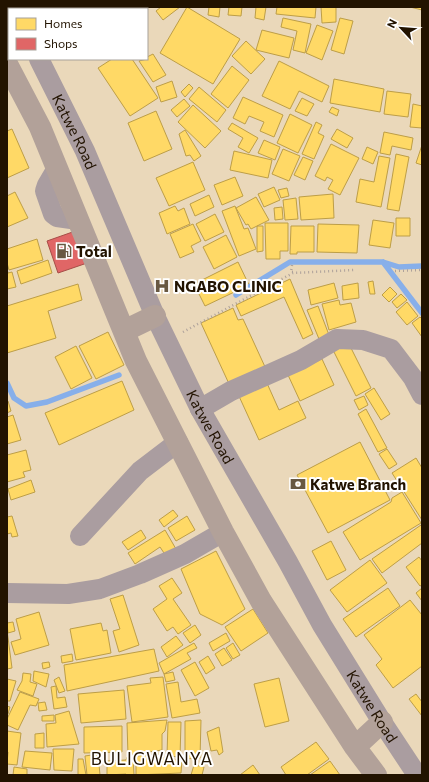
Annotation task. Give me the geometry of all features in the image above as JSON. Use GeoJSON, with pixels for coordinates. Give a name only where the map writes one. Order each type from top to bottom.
{"type":"FeatureCollection","features":[{"type":"Feature","properties":{"kind":"highway","name":"Katwe Road"},"geometry":{"type":"LineString","coordinates":[[7,64],[40,127],[136,360],[223,532],[261,601],[355,747],[376,775]]}},
{"type":"Feature","properties":{"kind":"highway"},"geometry":{"type":"LineString","coordinates":[[124,330],[155,316]]}},
{"type":"Feature","properties":{"kind":"highway"},"geometry":{"type":"LineString","coordinates":[[355,747],[382,722]]}},
{"type":"Feature","properties":{"kind":"street","name":"Katwe Road"},"geometry":{"type":"LineString","coordinates":[[40,60],[85,151],[155,316],[200,409],[288,562],[322,625],[382,722],[417,775]]}},
{"type":"Feature","properties":{"kind":"street"},"geometry":{"type":"LineString","coordinates":[[200,409],[231,391],[301,360],[337,339],[363,340],[391,349],[413,378],[422,395]]}},
{"type":"Feature","properties":{"kind":"street"},"geometry":{"type":"LineString","coordinates":[[80,536],[140,471],[178,442]]}},
{"type":"Feature","properties":{"kind":"street"},"geometry":{"type":"LineString","coordinates":[[7,593],[68,594],[100,589],[140,574],[185,554],[223,532]]}},
{"type":"Feature","properties":{"kind":"path"},"geometry":{"type":"LineString","coordinates":[[292,265],[291,272],[293,273]]}},
{"type":"Feature","properties":{"kind":"path"},"geometry":{"type":"LineString","coordinates":[[167,341],[293,273],[354,270]]}},
{"type":"Feature","properties":{"kind":"path"},"geometry":{"type":"LineString","coordinates":[[395,271],[422,270]]}},
{"type":"Feature","properties":{"kind":"building: Homes"},"geometry":{"type":"Polygon","coordinates":[[[62,7],[84,8],[62,8],[62,7]]]}},
{"type":"Feature","properties":{"kind":"building: Homes"},"geometry":{"type":"Polygon","coordinates":[[[102,7],[118,7],[116,8],[102,7]]]}},
{"type":"Feature","properties":{"kind":"building: Homes"},"geometry":{"type":"Polygon","coordinates":[[[161,7],[180,7],[163,20],[156,11],[161,7]]]}},
{"type":"Feature","properties":{"kind":"building: Homes"},"geometry":{"type":"Polygon","coordinates":[[[187,7],[240,39],[213,84],[160,53],[187,7]]]}},
{"type":"Feature","properties":{"kind":"building: Homes"},"geometry":{"type":"Polygon","coordinates":[[[209,7],[220,7],[219,17],[208,15],[209,7]]]}},
{"type":"Feature","properties":{"kind":"building: Homes"},"geometry":{"type":"Polygon","coordinates":[[[229,7],[242,7],[241,16],[228,15],[229,7]]]}},
{"type":"Feature","properties":{"kind":"building: Homes"},"geometry":{"type":"Polygon","coordinates":[[[256,7],[266,7],[264,20],[255,18],[256,7]]]}},
{"type":"Feature","properties":{"kind":"building: Homes"},"geometry":{"type":"Polygon","coordinates":[[[277,7],[316,7],[315,18],[276,14],[277,7]]]}},
{"type":"Feature","properties":{"kind":"building: Homes"},"geometry":{"type":"Polygon","coordinates":[[[321,7],[336,7],[336,22],[322,23],[321,7]]]}},
{"type":"Feature","properties":{"kind":"building: Homes"},"geometry":{"type":"Polygon","coordinates":[[[410,7],[422,7],[422,10],[410,7]]]}},
{"type":"Feature","properties":{"kind":"building: Homes"},"geometry":{"type":"Polygon","coordinates":[[[283,18],[311,24],[305,53],[293,50],[297,31],[281,27],[283,18]]]}},
{"type":"Feature","properties":{"kind":"building: Homes"},"geometry":{"type":"Polygon","coordinates":[[[340,18],[353,21],[344,54],[331,50],[340,18]]]}},
{"type":"Feature","properties":{"kind":"building: Homes"},"geometry":{"type":"Polygon","coordinates":[[[317,25],[333,31],[322,60],[306,53],[317,25]]]}},
{"type":"Feature","properties":{"kind":"building: Homes"},"geometry":{"type":"Polygon","coordinates":[[[262,30],[294,38],[289,58],[256,50],[262,30]]]}},
{"type":"Feature","properties":{"kind":"building: Homes"},"geometry":{"type":"Polygon","coordinates":[[[246,41],[265,59],[251,74],[232,56],[246,41]]]}},
{"type":"Feature","properties":{"kind":"building: Homes"},"geometry":{"type":"Polygon","coordinates":[[[153,54],[166,75],[153,82],[139,61],[148,60],[148,56],[153,54]]]}},
{"type":"Feature","properties":{"kind":"building: Homes"},"geometry":{"type":"Polygon","coordinates":[[[110,60],[133,60],[158,98],[130,116],[98,68],[110,60]]]}},
{"type":"Feature","properties":{"kind":"building: Homes"},"geometry":{"type":"Polygon","coordinates":[[[279,61],[329,86],[322,102],[299,91],[290,109],[262,96],[279,61]]]}},
{"type":"Feature","properties":{"kind":"building: Homes"},"geometry":{"type":"Polygon","coordinates":[[[232,66],[249,80],[228,108],[211,94],[232,66]]]}},
{"type":"Feature","properties":{"kind":"building: Homes"},"geometry":{"type":"Polygon","coordinates":[[[334,79],[384,89],[380,112],[330,103],[334,79]]]}},
{"type":"Feature","properties":{"kind":"building: Homes"},"geometry":{"type":"Polygon","coordinates":[[[172,81],[177,97],[161,102],[156,87],[172,81]]]}},
{"type":"Feature","properties":{"kind":"building: Homes"},"geometry":{"type":"Polygon","coordinates":[[[189,84],[193,88],[185,97],[181,92],[189,84]]]}},
{"type":"Feature","properties":{"kind":"building: Homes"},"geometry":{"type":"Polygon","coordinates":[[[199,87],[226,110],[217,122],[189,99],[199,87]]]}},
{"type":"Feature","properties":{"kind":"building: Homes"},"geometry":{"type":"Polygon","coordinates":[[[387,91],[411,94],[408,117],[384,114],[387,91]]]}},
{"type":"Feature","properties":{"kind":"building: Homes"},"geometry":{"type":"Polygon","coordinates":[[[243,97],[283,115],[274,137],[260,131],[264,122],[249,116],[245,124],[233,118],[243,97]]]}},
{"type":"Feature","properties":{"kind":"building: Homes"},"geometry":{"type":"Polygon","coordinates":[[[302,98],[314,104],[307,116],[295,111],[302,98]]]}},
{"type":"Feature","properties":{"kind":"building: Homes"},"geometry":{"type":"Polygon","coordinates":[[[184,99],[190,106],[177,117],[171,110],[184,99]]]}},
{"type":"Feature","properties":{"kind":"building: Homes"},"geometry":{"type":"Polygon","coordinates":[[[413,104],[422,106],[422,128],[410,127],[413,104]]]}},
{"type":"Feature","properties":{"kind":"building: Homes"},"geometry":{"type":"Polygon","coordinates":[[[193,105],[221,131],[205,148],[178,122],[193,105]]]}},
{"type":"Feature","properties":{"kind":"building: Homes"},"geometry":{"type":"Polygon","coordinates":[[[332,107],[339,110],[337,116],[329,112],[332,107]]]}},
{"type":"Feature","properties":{"kind":"building: Homes"},"geometry":{"type":"Polygon","coordinates":[[[156,111],[172,149],[144,161],[128,123],[156,111]]]}},
{"type":"Feature","properties":{"kind":"building: Homes"},"geometry":{"type":"Polygon","coordinates":[[[290,114],[312,125],[298,153],[277,143],[290,114]]]}},
{"type":"Feature","properties":{"kind":"building: Homes"},"geometry":{"type":"Polygon","coordinates":[[[316,122],[322,125],[318,133],[324,136],[314,159],[302,154],[316,122]]]}},
{"type":"Feature","properties":{"kind":"building: Homes"},"geometry":{"type":"Polygon","coordinates":[[[232,123],[258,138],[249,153],[238,147],[243,138],[228,129],[232,123]]]}},
{"type":"Feature","properties":{"kind":"building: Homes"},"geometry":{"type":"Polygon","coordinates":[[[12,129],[29,168],[7,178],[7,131],[12,129]]]}},
{"type":"Feature","properties":{"kind":"building: Homes"},"geometry":{"type":"Polygon","coordinates":[[[337,129],[353,138],[347,148],[331,139],[337,129]]]}},
{"type":"Feature","properties":{"kind":"building: Homes"},"geometry":{"type":"Polygon","coordinates":[[[185,130],[201,156],[194,161],[190,155],[186,156],[179,134],[185,130]]]}},
{"type":"Feature","properties":{"kind":"building: Homes"},"geometry":{"type":"Polygon","coordinates":[[[384,132],[413,138],[411,150],[392,146],[390,155],[380,153],[384,132]]]}},
{"type":"Feature","properties":{"kind":"building: Homes"},"geometry":{"type":"Polygon","coordinates":[[[264,140],[280,147],[275,160],[258,153],[264,140]]]}},
{"type":"Feature","properties":{"kind":"building: Homes"},"geometry":{"type":"Polygon","coordinates":[[[331,144],[359,158],[340,195],[328,189],[333,180],[327,177],[325,181],[315,176],[331,144]]]}},
{"type":"Feature","properties":{"kind":"building: Homes"},"geometry":{"type":"Polygon","coordinates":[[[422,145],[422,165],[416,163],[422,145]]]}},
{"type":"Feature","properties":{"kind":"building: Homes"},"geometry":{"type":"Polygon","coordinates":[[[367,147],[378,152],[373,164],[362,159],[367,147]]]}},
{"type":"Feature","properties":{"kind":"building: Homes"},"geometry":{"type":"Polygon","coordinates":[[[283,149],[300,156],[289,181],[272,174],[283,149]]]}},
{"type":"Feature","properties":{"kind":"building: Homes"},"geometry":{"type":"Polygon","coordinates":[[[234,151],[272,160],[268,178],[230,170],[234,151]]]}},
{"type":"Feature","properties":{"kind":"building: Homes"},"geometry":{"type":"Polygon","coordinates":[[[396,154],[409,157],[399,211],[387,209],[396,154]]]}},
{"type":"Feature","properties":{"kind":"building: Homes"},"geometry":{"type":"Polygon","coordinates":[[[379,156],[390,158],[381,207],[356,202],[360,179],[374,182],[379,156]]]}},
{"type":"Feature","properties":{"kind":"building: Homes"},"geometry":{"type":"Polygon","coordinates":[[[303,157],[313,161],[305,180],[294,175],[303,157]]]}},
{"type":"Feature","properties":{"kind":"building: Homes"},"geometry":{"type":"Polygon","coordinates":[[[193,162],[205,190],[169,206],[156,178],[193,162]]]}},
{"type":"Feature","properties":{"kind":"building: Homes"},"geometry":{"type":"Polygon","coordinates":[[[235,177],[243,196],[222,205],[214,185],[235,177]]]}},
{"type":"Feature","properties":{"kind":"building: Homes"},"geometry":{"type":"Polygon","coordinates":[[[274,187],[280,200],[264,207],[258,194],[274,187]]]}},
{"type":"Feature","properties":{"kind":"building: Homes"},"geometry":{"type":"Polygon","coordinates":[[[287,188],[289,196],[281,198],[278,190],[287,188]]]}},
{"type":"Feature","properties":{"kind":"building: Homes"},"geometry":{"type":"Polygon","coordinates":[[[15,192],[28,218],[7,227],[7,196],[15,192]]]}},
{"type":"Feature","properties":{"kind":"building: Homes"},"geometry":{"type":"Polygon","coordinates":[[[333,194],[334,218],[301,220],[299,197],[333,194]]]}},
{"type":"Feature","properties":{"kind":"building: Homes"},"geometry":{"type":"Polygon","coordinates":[[[209,195],[214,207],[195,216],[190,204],[209,195]]]}},
{"type":"Feature","properties":{"kind":"building: Homes"},"geometry":{"type":"Polygon","coordinates":[[[256,197],[269,220],[251,229],[248,224],[246,225],[236,208],[256,197]]]}},
{"type":"Feature","properties":{"kind":"building: Homes"},"geometry":{"type":"Polygon","coordinates":[[[296,198],[298,219],[285,220],[283,200],[296,198]]]}},
{"type":"Feature","properties":{"kind":"building: Homes"},"geometry":{"type":"Polygon","coordinates":[[[175,206],[178,211],[184,208],[190,224],[167,234],[159,213],[175,206]]]}},
{"type":"Feature","properties":{"kind":"building: Homes"},"geometry":{"type":"Polygon","coordinates":[[[235,206],[244,229],[248,228],[256,249],[239,256],[222,211],[235,206]]]}},
{"type":"Feature","properties":{"kind":"building: Homes"},"geometry":{"type":"Polygon","coordinates":[[[282,207],[283,219],[275,220],[274,208],[282,207]]]}},
{"type":"Feature","properties":{"kind":"building: Homes"},"geometry":{"type":"Polygon","coordinates":[[[215,214],[224,232],[205,241],[196,224],[215,214]]]}},
{"type":"Feature","properties":{"kind":"building: Homes"},"geometry":{"type":"Polygon","coordinates":[[[396,218],[410,218],[410,236],[396,236],[396,218]]]}},
{"type":"Feature","properties":{"kind":"building: Homes"},"geometry":{"type":"Polygon","coordinates":[[[373,220],[394,223],[390,248],[369,245],[373,220]]]}},
{"type":"Feature","properties":{"kind":"building: Homes"},"geometry":{"type":"Polygon","coordinates":[[[265,223],[288,223],[288,251],[280,251],[280,259],[266,259],[265,223]]]}},
{"type":"Feature","properties":{"kind":"building: Homes"},"geometry":{"type":"Polygon","coordinates":[[[193,224],[201,241],[191,246],[194,252],[180,258],[170,234],[193,224]]]}},
{"type":"Feature","properties":{"kind":"building: Homes"},"geometry":{"type":"Polygon","coordinates":[[[318,224],[359,225],[357,253],[317,252],[318,224]]]}},
{"type":"Feature","properties":{"kind":"building: Homes"},"geometry":{"type":"Polygon","coordinates":[[[257,226],[263,226],[263,251],[257,252],[257,226]]]}},
{"type":"Feature","properties":{"kind":"building: Homes"},"geometry":{"type":"Polygon","coordinates":[[[291,226],[314,226],[314,252],[297,252],[297,254],[290,254],[291,226]]]}},
{"type":"Feature","properties":{"kind":"building: Homes"},"geometry":{"type":"Polygon","coordinates":[[[226,235],[237,257],[214,269],[203,247],[226,235]]]}},
{"type":"Feature","properties":{"kind":"building: Homes"},"geometry":{"type":"Polygon","coordinates":[[[37,239],[43,260],[9,270],[7,263],[7,249],[37,239]]]}},
{"type":"Feature","properties":{"kind":"building: Homes"},"geometry":{"type":"Polygon","coordinates":[[[48,260],[52,273],[21,284],[17,271],[48,260]]]}},
{"type":"Feature","properties":{"kind":"building: Homes"},"geometry":{"type":"Polygon","coordinates":[[[238,262],[249,285],[205,306],[194,284],[238,262]]]}},
{"type":"Feature","properties":{"kind":"building: Homes"},"geometry":{"type":"Polygon","coordinates":[[[7,269],[8,273],[12,272],[16,287],[7,289],[7,269]]]}},
{"type":"Feature","properties":{"kind":"building: Homes"},"geometry":{"type":"Polygon","coordinates":[[[290,279],[313,334],[303,339],[284,297],[241,316],[236,305],[290,279]]]}},
{"type":"Feature","properties":{"kind":"building: Homes"},"geometry":{"type":"Polygon","coordinates":[[[373,281],[375,294],[370,294],[368,282],[373,281]]]}},
{"type":"Feature","properties":{"kind":"building: Homes"},"geometry":{"type":"Polygon","coordinates":[[[334,283],[338,298],[311,305],[308,290],[334,283]]]}},
{"type":"Feature","properties":{"kind":"building: Homes"},"geometry":{"type":"Polygon","coordinates":[[[358,283],[359,298],[343,300],[342,286],[358,283]]]}},
{"type":"Feature","properties":{"kind":"building: Homes"},"geometry":{"type":"Polygon","coordinates":[[[78,284],[82,300],[48,311],[56,338],[7,353],[7,306],[78,284]]]}},
{"type":"Feature","properties":{"kind":"building: Homes"},"geometry":{"type":"Polygon","coordinates":[[[390,287],[397,294],[389,302],[382,295],[390,287]]]}},
{"type":"Feature","properties":{"kind":"building: Homes"},"geometry":{"type":"Polygon","coordinates":[[[401,294],[407,300],[397,308],[392,302],[401,294]]]}},
{"type":"Feature","properties":{"kind":"building: Homes"},"geometry":{"type":"Polygon","coordinates":[[[339,300],[340,305],[351,303],[356,322],[329,330],[322,304],[339,300]]]}},
{"type":"Feature","properties":{"kind":"building: Homes"},"geometry":{"type":"Polygon","coordinates":[[[407,302],[418,316],[407,325],[396,312],[407,302]]]}},
{"type":"Feature","properties":{"kind":"building: Homes"},"geometry":{"type":"Polygon","coordinates":[[[318,306],[329,335],[319,339],[307,310],[318,306]]]}},
{"type":"Feature","properties":{"kind":"building: Homes"},"geometry":{"type":"Polygon","coordinates":[[[233,308],[238,320],[243,319],[266,369],[230,386],[201,323],[233,308]]]}},
{"type":"Feature","properties":{"kind":"building: Homes"},"geometry":{"type":"Polygon","coordinates":[[[420,317],[422,319],[422,337],[412,323],[420,317]]]}},
{"type":"Feature","properties":{"kind":"building: Homes"},"geometry":{"type":"Polygon","coordinates":[[[108,332],[124,365],[96,379],[79,346],[108,332]]]}},
{"type":"Feature","properties":{"kind":"building: Homes"},"geometry":{"type":"Polygon","coordinates":[[[348,342],[371,388],[356,396],[333,350],[348,342]]]}},
{"type":"Feature","properties":{"kind":"building: Homes"},"geometry":{"type":"Polygon","coordinates":[[[76,346],[92,378],[71,389],[55,357],[76,346]]]}},
{"type":"Feature","properties":{"kind":"building: Homes"},"geometry":{"type":"Polygon","coordinates":[[[322,359],[334,385],[300,401],[288,375],[322,359]]]}},
{"type":"Feature","properties":{"kind":"building: Homes"},"geometry":{"type":"Polygon","coordinates":[[[122,381],[134,410],[59,445],[45,413],[122,381]]]}},
{"type":"Feature","properties":{"kind":"building: Homes"},"geometry":{"type":"Polygon","coordinates":[[[266,381],[279,410],[298,401],[306,418],[259,440],[238,394],[266,381]]]}},
{"type":"Feature","properties":{"kind":"building: Homes"},"geometry":{"type":"Polygon","coordinates":[[[374,388],[390,414],[381,420],[365,394],[374,388]]]}},
{"type":"Feature","properties":{"kind":"building: Homes"},"geometry":{"type":"Polygon","coordinates":[[[364,396],[368,405],[359,410],[354,400],[364,396]]]}},
{"type":"Feature","properties":{"kind":"building: Homes"},"geometry":{"type":"Polygon","coordinates":[[[8,401],[11,411],[7,413],[7,402],[8,401]]]}},
{"type":"Feature","properties":{"kind":"building: Homes"},"geometry":{"type":"Polygon","coordinates":[[[366,409],[387,448],[378,452],[358,414],[366,409]]]}},
{"type":"Feature","properties":{"kind":"building: Homes"},"geometry":{"type":"Polygon","coordinates":[[[13,415],[21,440],[7,444],[7,417],[13,415]]]}},
{"type":"Feature","properties":{"kind":"building: Homes"},"geometry":{"type":"Polygon","coordinates":[[[360,442],[390,500],[328,533],[297,475],[360,442]]]}},
{"type":"Feature","properties":{"kind":"building: Homes"},"geometry":{"type":"Polygon","coordinates":[[[387,449],[397,464],[389,469],[379,454],[387,449]]]}},
{"type":"Feature","properties":{"kind":"building: Homes"},"geometry":{"type":"Polygon","coordinates":[[[26,450],[31,470],[23,472],[25,477],[7,482],[7,455],[26,450]]]}},
{"type":"Feature","properties":{"kind":"building: Homes"},"geometry":{"type":"Polygon","coordinates":[[[416,458],[422,468],[422,520],[392,473],[416,458]]]}},
{"type":"Feature","properties":{"kind":"building: Homes"},"geometry":{"type":"Polygon","coordinates":[[[31,480],[35,492],[11,500],[8,489],[31,480]]]}},
{"type":"Feature","properties":{"kind":"building: Homes"},"geometry":{"type":"Polygon","coordinates":[[[402,492],[421,523],[360,560],[343,532],[391,502],[392,498],[402,492]]]}},
{"type":"Feature","properties":{"kind":"building: Homes"},"geometry":{"type":"Polygon","coordinates":[[[173,510],[178,516],[164,527],[159,520],[173,510]]]}},
{"type":"Feature","properties":{"kind":"building: Homes"},"geometry":{"type":"Polygon","coordinates":[[[12,516],[18,536],[12,537],[11,533],[7,534],[7,517],[12,516]]]}},
{"type":"Feature","properties":{"kind":"building: Homes"},"geometry":{"type":"Polygon","coordinates":[[[187,516],[195,530],[176,541],[168,528],[187,516]]]}},
{"type":"Feature","properties":{"kind":"building: Homes"},"geometry":{"type":"Polygon","coordinates":[[[421,525],[422,543],[382,573],[372,559],[421,525]]]}},
{"type":"Feature","properties":{"kind":"building: Homes"},"geometry":{"type":"Polygon","coordinates":[[[141,530],[146,538],[128,550],[122,542],[141,530]]]}},
{"type":"Feature","properties":{"kind":"building: Homes"},"geometry":{"type":"Polygon","coordinates":[[[165,530],[176,549],[166,556],[160,547],[135,564],[128,553],[165,530]]]}},
{"type":"Feature","properties":{"kind":"building: Homes"},"geometry":{"type":"Polygon","coordinates":[[[331,541],[346,570],[327,580],[312,551],[331,541]]]}},
{"type":"Feature","properties":{"kind":"building: Homes"},"geometry":{"type":"Polygon","coordinates":[[[216,551],[245,609],[222,625],[200,614],[181,569],[216,551]]]}},
{"type":"Feature","properties":{"kind":"building: Homes"},"geometry":{"type":"Polygon","coordinates":[[[419,557],[422,561],[422,585],[420,586],[406,567],[419,557]]]}},
{"type":"Feature","properties":{"kind":"building: Homes"},"geometry":{"type":"Polygon","coordinates":[[[370,560],[387,583],[347,612],[330,590],[370,560]]]}},
{"type":"Feature","properties":{"kind":"building: Homes"},"geometry":{"type":"Polygon","coordinates":[[[172,578],[182,593],[173,599],[191,625],[178,634],[173,627],[167,631],[153,609],[167,599],[159,586],[172,578]]]}},
{"type":"Feature","properties":{"kind":"building: Homes"},"geometry":{"type":"Polygon","coordinates":[[[388,588],[400,606],[356,637],[343,619],[388,588]]]}},
{"type":"Feature","properties":{"kind":"building: Homes"},"geometry":{"type":"Polygon","coordinates":[[[422,588],[422,601],[416,593],[422,588]]]}},
{"type":"Feature","properties":{"kind":"building: Homes"},"geometry":{"type":"Polygon","coordinates":[[[123,595],[139,645],[119,652],[113,631],[120,629],[110,599],[123,595]]]}},
{"type":"Feature","properties":{"kind":"building: Homes"},"geometry":{"type":"Polygon","coordinates":[[[410,600],[422,615],[422,666],[393,688],[376,665],[382,659],[364,635],[410,600]]]}},
{"type":"Feature","properties":{"kind":"building: Homes"},"geometry":{"type":"Polygon","coordinates":[[[253,609],[268,633],[241,651],[225,627],[253,609]]]}},
{"type":"Feature","properties":{"kind":"building: Homes"},"geometry":{"type":"Polygon","coordinates":[[[39,612],[49,645],[15,655],[11,642],[21,639],[16,619],[39,612]]]}},
{"type":"Feature","properties":{"kind":"building: Homes"},"geometry":{"type":"Polygon","coordinates":[[[13,622],[15,631],[8,633],[7,623],[13,622]]]}},
{"type":"Feature","properties":{"kind":"building: Homes"},"geometry":{"type":"Polygon","coordinates":[[[101,623],[103,631],[107,630],[111,653],[76,660],[70,629],[101,623]]]}},
{"type":"Feature","properties":{"kind":"building: Homes"},"geometry":{"type":"Polygon","coordinates":[[[195,625],[201,635],[190,643],[183,633],[195,625]]]}},
{"type":"Feature","properties":{"kind":"building: Homes"},"geometry":{"type":"Polygon","coordinates":[[[7,630],[12,668],[7,669],[7,630]]]}},
{"type":"Feature","properties":{"kind":"building: Homes"},"geometry":{"type":"Polygon","coordinates":[[[226,633],[230,641],[213,651],[209,643],[226,633]]]}},
{"type":"Feature","properties":{"kind":"building: Homes"},"geometry":{"type":"Polygon","coordinates":[[[176,636],[183,645],[167,657],[161,647],[176,636]]]}},
{"type":"Feature","properties":{"kind":"building: Homes"},"geometry":{"type":"Polygon","coordinates":[[[194,643],[197,648],[187,653],[191,659],[164,674],[159,663],[194,643]]]}},
{"type":"Feature","properties":{"kind":"building: Homes"},"geometry":{"type":"Polygon","coordinates":[[[233,643],[240,655],[233,659],[226,648],[233,643]]]}},
{"type":"Feature","properties":{"kind":"building: Homes"},"geometry":{"type":"Polygon","coordinates":[[[224,648],[232,660],[222,666],[215,654],[224,648]]]}},
{"type":"Feature","properties":{"kind":"building: Homes"},"geometry":{"type":"Polygon","coordinates":[[[154,649],[159,671],[67,691],[64,665],[154,649]]]}},
{"type":"Feature","properties":{"kind":"building: Homes"},"geometry":{"type":"Polygon","coordinates":[[[72,654],[73,661],[62,663],[61,656],[72,654]]]}},
{"type":"Feature","properties":{"kind":"building: Homes"},"geometry":{"type":"Polygon","coordinates":[[[208,656],[215,668],[206,674],[199,662],[208,656]]]}},
{"type":"Feature","properties":{"kind":"building: Homes"},"geometry":{"type":"Polygon","coordinates":[[[49,662],[50,667],[43,669],[42,663],[49,662]]]}},
{"type":"Feature","properties":{"kind":"building: Homes"},"geometry":{"type":"Polygon","coordinates":[[[195,662],[209,688],[195,696],[181,670],[195,662]]]}},
{"type":"Feature","properties":{"kind":"building: Homes"},"geometry":{"type":"Polygon","coordinates":[[[34,671],[49,674],[46,687],[33,681],[34,671]]]}},
{"type":"Feature","properties":{"kind":"building: Homes"},"geometry":{"type":"Polygon","coordinates":[[[173,672],[175,680],[166,682],[164,674],[173,672]]]}},
{"type":"Feature","properties":{"kind":"building: Homes"},"geometry":{"type":"Polygon","coordinates":[[[23,673],[31,674],[30,682],[37,684],[33,696],[17,690],[22,681],[23,673]]]}},
{"type":"Feature","properties":{"kind":"building: Homes"},"geometry":{"type":"Polygon","coordinates":[[[59,677],[65,691],[59,693],[54,680],[59,677]]]}},
{"type":"Feature","properties":{"kind":"building: Homes"},"geometry":{"type":"Polygon","coordinates":[[[163,677],[168,717],[132,722],[127,686],[151,683],[150,678],[163,677]]]}},
{"type":"Feature","properties":{"kind":"building: Homes"},"geometry":{"type":"Polygon","coordinates":[[[279,678],[289,721],[265,727],[254,684],[279,678]]]}},
{"type":"Feature","properties":{"kind":"building: Homes"},"geometry":{"type":"Polygon","coordinates":[[[7,679],[16,681],[10,701],[7,701],[7,679]]]}},
{"type":"Feature","properties":{"kind":"building: Homes"},"geometry":{"type":"Polygon","coordinates":[[[178,682],[181,702],[197,699],[200,713],[172,718],[166,684],[178,682]]]}},
{"type":"Feature","properties":{"kind":"building: Homes"},"geometry":{"type":"Polygon","coordinates":[[[56,686],[57,698],[65,697],[67,707],[54,709],[51,687],[56,686]]]}},
{"type":"Feature","properties":{"kind":"building: Homes"},"geometry":{"type":"Polygon","coordinates":[[[124,690],[126,719],[81,723],[78,694],[124,690]]]}},
{"type":"Feature","properties":{"kind":"building: Homes"},"geometry":{"type":"Polygon","coordinates":[[[20,692],[39,699],[36,706],[30,705],[18,730],[7,725],[7,719],[20,692]]]}},
{"type":"Feature","properties":{"kind":"building: Homes"},"geometry":{"type":"Polygon","coordinates":[[[416,694],[422,702],[422,716],[409,699],[416,694]]]}},
{"type":"Feature","properties":{"kind":"building: Homes"},"geometry":{"type":"Polygon","coordinates":[[[45,702],[47,710],[39,711],[38,703],[45,702]]]}},
{"type":"Feature","properties":{"kind":"building: Homes"},"geometry":{"type":"Polygon","coordinates":[[[7,706],[10,707],[8,714],[7,714],[7,706]]]}},
{"type":"Feature","properties":{"kind":"building: Homes"},"geometry":{"type":"Polygon","coordinates":[[[69,711],[79,744],[47,747],[46,724],[56,723],[55,715],[69,711]]]}},
{"type":"Feature","properties":{"kind":"building: Homes"},"geometry":{"type":"Polygon","coordinates":[[[54,715],[54,721],[42,721],[42,716],[54,715]]]}},
{"type":"Feature","properties":{"kind":"building: Homes"},"geometry":{"type":"Polygon","coordinates":[[[167,720],[165,731],[162,734],[162,750],[128,755],[127,723],[167,720]]]}},
{"type":"Feature","properties":{"kind":"building: Homes"},"geometry":{"type":"Polygon","coordinates":[[[201,720],[200,758],[185,759],[185,721],[201,720]]]}},
{"type":"Feature","properties":{"kind":"building: Homes"},"geometry":{"type":"Polygon","coordinates":[[[168,722],[181,722],[180,757],[167,756],[168,722]]]}},
{"type":"Feature","properties":{"kind":"building: Homes"},"geometry":{"type":"Polygon","coordinates":[[[122,726],[122,752],[84,753],[84,727],[122,726]]]}},
{"type":"Feature","properties":{"kind":"building: Homes"},"geometry":{"type":"Polygon","coordinates":[[[219,727],[223,752],[219,755],[217,750],[211,751],[207,732],[219,727]]]}},
{"type":"Feature","properties":{"kind":"building: Homes"},"geometry":{"type":"Polygon","coordinates":[[[7,731],[21,733],[17,765],[7,764],[7,731]]]}},
{"type":"Feature","properties":{"kind":"building: Homes"},"geometry":{"type":"Polygon","coordinates":[[[44,733],[44,748],[35,748],[35,734],[44,733]]]}},
{"type":"Feature","properties":{"kind":"building: Homes"},"geometry":{"type":"Polygon","coordinates":[[[316,742],[329,759],[307,775],[286,775],[281,767],[316,742]]]}},
{"type":"Feature","properties":{"kind":"building: Homes"},"geometry":{"type":"Polygon","coordinates":[[[53,749],[74,749],[72,771],[54,770],[53,749]]]}},
{"type":"Feature","properties":{"kind":"building: Homes"},"geometry":{"type":"Polygon","coordinates":[[[25,751],[52,753],[50,770],[22,767],[25,751]]]}},
{"type":"Feature","properties":{"kind":"building: Homes"},"geometry":{"type":"Polygon","coordinates":[[[98,754],[100,775],[87,775],[85,756],[98,754]]]}},
{"type":"Feature","properties":{"kind":"building: Homes"},"geometry":{"type":"Polygon","coordinates":[[[163,754],[164,758],[182,760],[181,773],[136,775],[136,756],[163,754]]]}},
{"type":"Feature","properties":{"kind":"building: Homes"},"geometry":{"type":"Polygon","coordinates":[[[133,756],[134,775],[107,775],[107,761],[126,760],[127,757],[133,756]]]}},
{"type":"Feature","properties":{"kind":"building: Homes"},"geometry":{"type":"Polygon","coordinates":[[[78,759],[83,759],[86,775],[78,775],[78,759]]]}},
{"type":"Feature","properties":{"kind":"building: Homes"},"geometry":{"type":"Polygon","coordinates":[[[330,761],[340,775],[310,775],[330,761]]]}},
{"type":"Feature","properties":{"kind":"building: Homes"},"geometry":{"type":"Polygon","coordinates":[[[194,765],[204,767],[202,775],[191,775],[194,765]]]}},
{"type":"Feature","properties":{"kind":"building: Homes"},"geometry":{"type":"Polygon","coordinates":[[[253,765],[260,775],[240,775],[253,765]]]}},
{"type":"Feature","properties":{"kind":"building: Homes"},"geometry":{"type":"Polygon","coordinates":[[[14,767],[27,769],[27,775],[13,775],[14,767]]]}},
{"type":"Feature","properties":{"kind":"building: Shops"},"geometry":{"type":"Polygon","coordinates":[[[81,229],[90,262],[58,273],[47,241],[81,229]]]}},
{"type":"Feature","properties":{"kind":"waterway"},"geometry":{"type":"LineString","coordinates":[[236,295],[290,262],[383,262],[399,267],[422,266]]}},
{"type":"Feature","properties":{"kind":"waterway"},"geometry":{"type":"LineString","coordinates":[[383,262],[422,313]]}},
{"type":"Feature","properties":{"kind":"waterway"},"geometry":{"type":"LineString","coordinates":[[7,383],[14,398],[26,406],[47,402],[119,375]]}},
{"type":"Feature","properties":{"kind":"place","name":"Total"},"geometry":{"type":"Point","coordinates":[64,251]}},
{"type":"Feature","properties":{"kind":"place","name":"NGABO CLINIC"},"geometry":{"type":"Point","coordinates":[162,286]}},
{"type":"Feature","properties":{"kind":"place","name":"Katwe Branch"},"geometry":{"type":"Point","coordinates":[298,484]}},
{"type":"Feature","properties":{"kind":"district","name":"BULIGWANYA"},"geometry":{"type":"Point","coordinates":[152,758]}}]}
